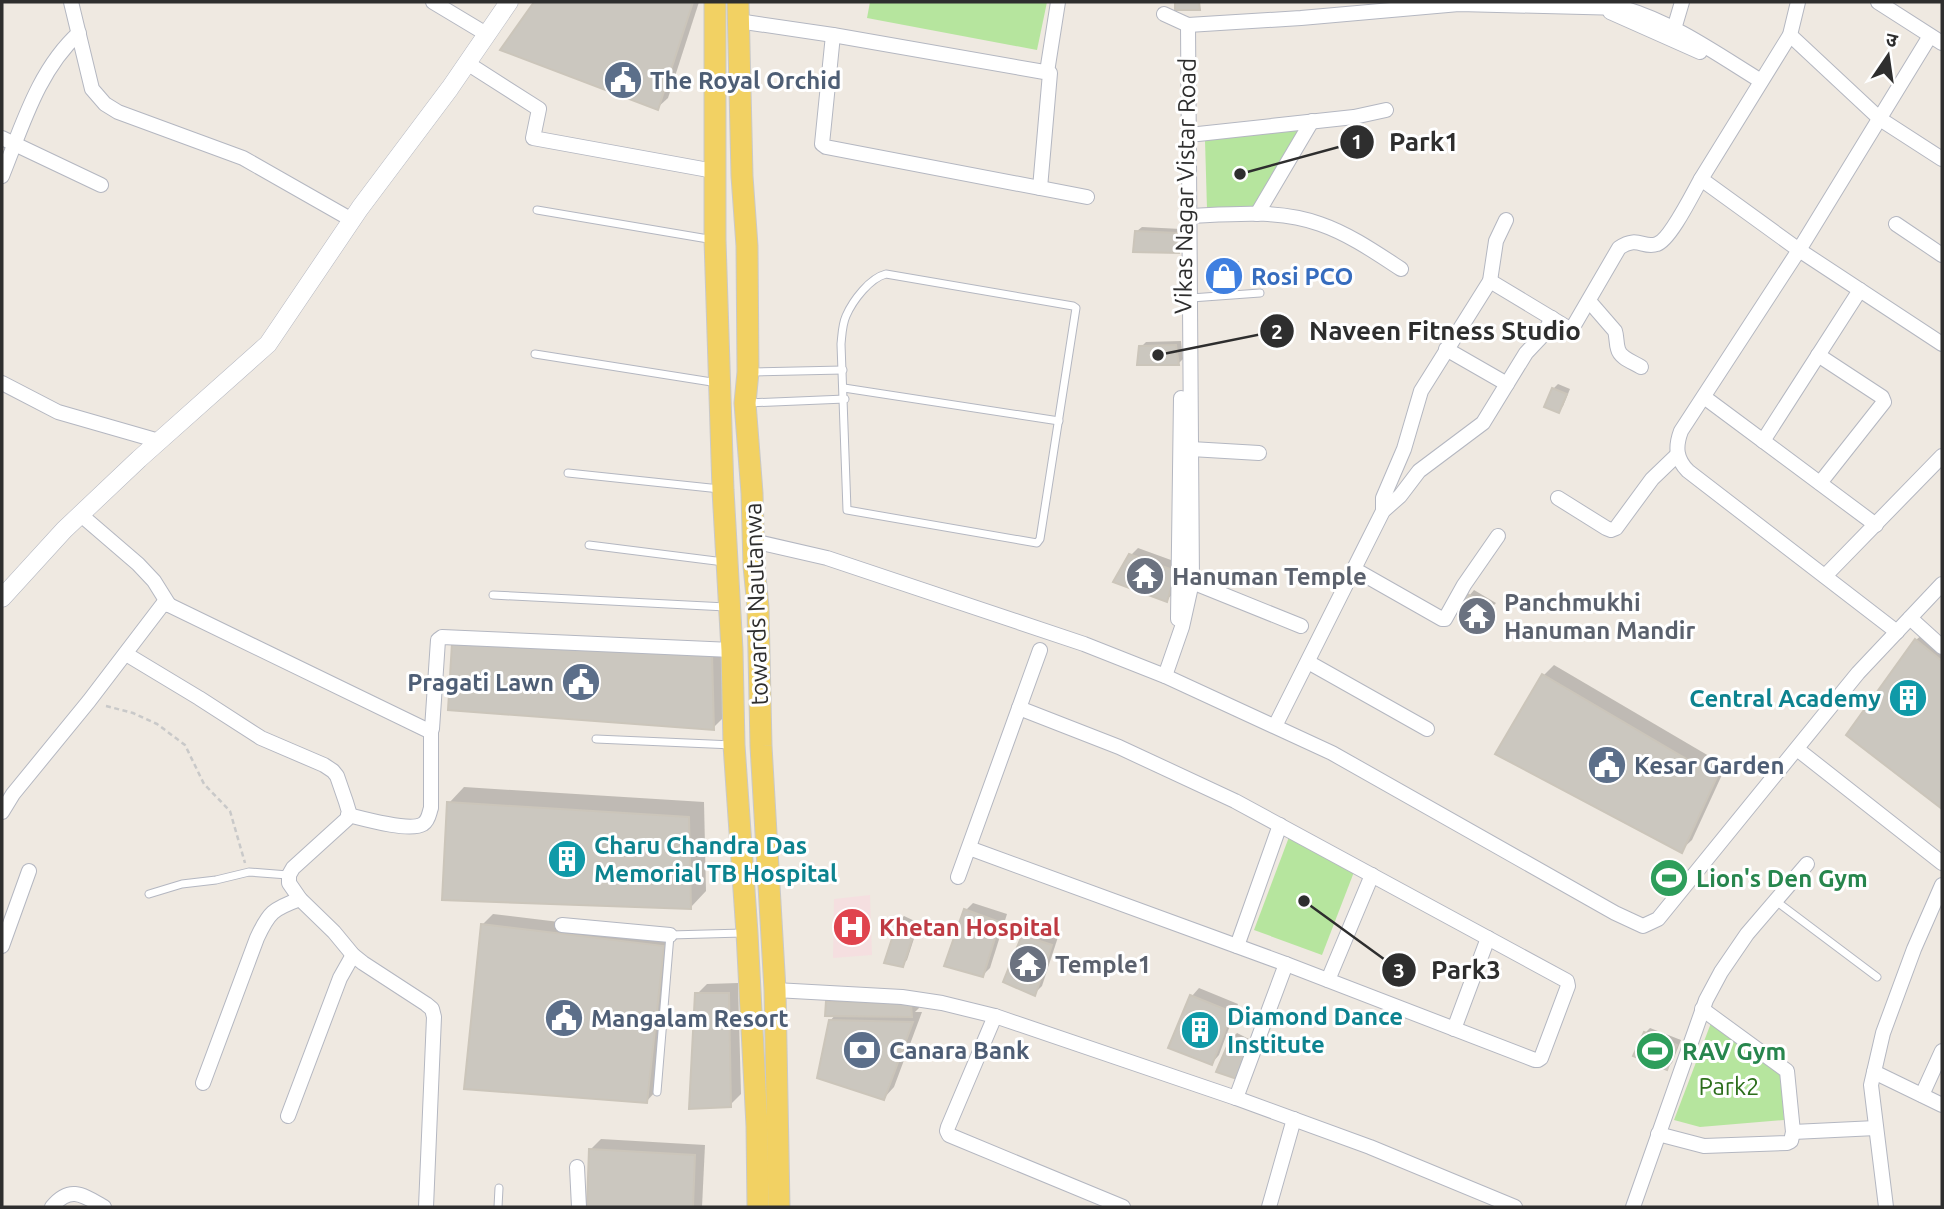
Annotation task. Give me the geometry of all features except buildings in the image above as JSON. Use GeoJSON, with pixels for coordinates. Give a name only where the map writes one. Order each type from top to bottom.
{"type":"FeatureCollection","features":[{"type":"Feature","properties":{"kind":"main road"},"geometry":{"type":"LineString","coordinates":[[715,2],[715,240],[723,490],[734,745],[757,1126],[758,1207]]}},
{"type":"Feature","properties":{"kind":"main road","name":"towards Nautanwa"},"geometry":{"type":"LineString","coordinates":[[738,11],[742,176],[747,246],[748,372],[745,403],[758,607],[761,746],[775,990],[779,1207]]}},
{"type":"Feature","properties":{"kind":"street"},"geometry":{"type":"LineString","coordinates":[[71,2],[92,89],[105,104],[118,112],[243,158],[352,220]]}},
{"type":"Feature","properties":{"kind":"street"},"geometry":{"type":"LineString","coordinates":[[433,2],[488,35]]}},
{"type":"Feature","properties":{"kind":"street"},"geometry":{"type":"LineString","coordinates":[[2,598],[80,515],[268,344],[352,220],[488,35],[509,2]]}},
{"type":"Feature","properties":{"kind":"street"},"geometry":{"type":"LineString","coordinates":[[1047,72],[1058,2]]}},
{"type":"Feature","properties":{"kind":"street"},"geometry":{"type":"LineString","coordinates":[[1675,29],[1682,2]]}},
{"type":"Feature","properties":{"kind":"street"},"geometry":{"type":"LineString","coordinates":[[1490,281],[1569,328],[1573,327],[1619,248],[1631,242],[1654,246],[1667,238],[1757,79],[1790,35],[1798,2]]}},
{"type":"Feature","properties":{"kind":"street"},"geometry":{"type":"LineString","coordinates":[[1878,2],[1936,40],[1880,119],[1800,250],[1681,431],[1676,444],[1677,455],[1688,471],[1898,632]]}},
{"type":"Feature","properties":{"kind":"street"},"geometry":{"type":"LineString","coordinates":[[1194,25],[1459,4],[1623,8],[1645,14],[1699,41],[1757,79]]}},
{"type":"Feature","properties":{"kind":"street"},"geometry":{"type":"LineString","coordinates":[[1164,15],[1194,25],[1600,7],[1757,79]]}},
{"type":"Feature","properties":{"kind":"street"},"geometry":{"type":"LineString","coordinates":[[738,11],[833,35],[1047,72],[1051,76],[1041,188]]}},
{"type":"Feature","properties":{"kind":"street"},"geometry":{"type":"LineString","coordinates":[[1165,676],[1182,627],[1192,582],[1189,135],[1194,25]]}},
{"type":"Feature","properties":{"kind":"street","name":"Vikas Nagar Vistar Road"},"geometry":{"type":"LineString","coordinates":[[1177,641],[1194,25]]}},
{"type":"Feature","properties":{"kind":"street"},"geometry":{"type":"LineString","coordinates":[[2,176],[8,141],[54,61],[79,33]]}},
{"type":"Feature","properties":{"kind":"street"},"geometry":{"type":"LineString","coordinates":[[833,35],[823,145],[1087,197]]}},
{"type":"Feature","properties":{"kind":"street"},"geometry":{"type":"LineString","coordinates":[[1790,35],[1880,119],[1942,159]]}},
{"type":"Feature","properties":{"kind":"street"},"geometry":{"type":"LineString","coordinates":[[467,63],[539,109],[533,138],[714,171]]}},
{"type":"Feature","properties":{"kind":"street"},"geometry":{"type":"LineString","coordinates":[[1189,135],[1354,117],[1386,110]]}},
{"type":"Feature","properties":{"kind":"street"},"geometry":{"type":"LineString","coordinates":[[1257,214],[1312,121]]}},
{"type":"Feature","properties":{"kind":"street"},"geometry":{"type":"LineString","coordinates":[[8,141],[101,185]]}},
{"type":"Feature","properties":{"kind":"street"},"geometry":{"type":"LineString","coordinates":[[1701,179],[1800,250],[1942,344]]}},
{"type":"Feature","properties":{"kind":"street"},"geometry":{"type":"LineString","coordinates":[[1189,216],[1257,214],[1319,223],[1372,249],[1401,269]]}},
{"type":"Feature","properties":{"kind":"street"},"geometry":{"type":"LineString","coordinates":[[1383,511],[1383,498],[1404,449],[1421,391],[1490,281],[1497,236],[1506,220]]}},
{"type":"Feature","properties":{"kind":"street"},"geometry":{"type":"LineString","coordinates":[[1896,224],[1942,255]]}},
{"type":"Feature","properties":{"kind":"street"},"geometry":{"type":"LineString","coordinates":[[1763,441],[1860,290]]}},
{"type":"Feature","properties":{"kind":"street"},"geometry":{"type":"LineString","coordinates":[[1589,301],[1615,331],[1620,354],[1641,367]]}},
{"type":"Feature","properties":{"kind":"street"},"geometry":{"type":"LineString","coordinates":[[1275,726],[1383,511],[1400,496],[1419,471],[1483,423],[1531,346],[1543,335],[1552,318]]}},
{"type":"Feature","properties":{"kind":"street"},"geometry":{"type":"LineString","coordinates":[[1446,349],[1507,384]]}},
{"type":"Feature","properties":{"kind":"street"},"geometry":{"type":"LineString","coordinates":[[1818,355],[1882,397],[1884,402],[1820,483]]}},
{"type":"Feature","properties":{"kind":"street"},"geometry":{"type":"LineString","coordinates":[[2,383],[58,412],[159,441]]}},
{"type":"Feature","properties":{"kind":"street"},"geometry":{"type":"LineString","coordinates":[[1704,397],[1876,525]]}},
{"type":"Feature","properties":{"kind":"street"},"geometry":{"type":"LineString","coordinates":[[1191,449],[1258,453]]}},
{"type":"Feature","properties":{"kind":"street"},"geometry":{"type":"LineString","coordinates":[[1558,498],[1611,530],[1616,528],[1652,479],[1677,455]]}},
{"type":"Feature","properties":{"kind":"street"},"geometry":{"type":"LineString","coordinates":[[1825,576],[1942,456]]}},
{"type":"Feature","properties":{"kind":"street"},"geometry":{"type":"LineString","coordinates":[[80,515],[138,564],[154,581],[169,605]]}},
{"type":"Feature","properties":{"kind":"street"},"geometry":{"type":"LineString","coordinates":[[1354,569],[1444,620],[1464,585],[1498,536]]}},
{"type":"Feature","properties":{"kind":"street"},"geometry":{"type":"LineString","coordinates":[[752,541],[827,558],[1084,644],[1165,676],[1332,753],[1643,926],[1658,919],[1858,673],[1942,584]]}},
{"type":"Feature","properties":{"kind":"street"},"geometry":{"type":"LineString","coordinates":[[1192,582],[1301,626]]}},
{"type":"Feature","properties":{"kind":"street"},"geometry":{"type":"LineString","coordinates":[[2,812],[13,794],[163,604],[431,731]]}},
{"type":"Feature","properties":{"kind":"street"},"geometry":{"type":"LineString","coordinates":[[1910,618],[1942,647]]}},
{"type":"Feature","properties":{"kind":"street"},"geometry":{"type":"LineString","coordinates":[[348,816],[406,826],[423,824],[428,818],[438,640],[442,637],[732,650]]}},
{"type":"Feature","properties":{"kind":"street"},"geometry":{"type":"LineString","coordinates":[[958,877],[1040,650]]}},
{"type":"Feature","properties":{"kind":"street"},"geometry":{"type":"LineString","coordinates":[[126,654],[261,738],[324,765],[337,776],[346,802],[347,819],[293,868],[289,883],[300,899],[363,963],[432,1009],[434,1017],[426,1207]]}},
{"type":"Feature","properties":{"kind":"street"},"geometry":{"type":"LineString","coordinates":[[1308,662],[1427,729]]}},
{"type":"Feature","properties":{"kind":"street"},"geometry":{"type":"LineString","coordinates":[[969,848],[1538,1060],[1568,986],[1567,981],[1235,801],[1162,766],[1019,708]]}},
{"type":"Feature","properties":{"kind":"street"},"geometry":{"type":"LineString","coordinates":[[1797,749],[1942,863]]}},
{"type":"Feature","properties":{"kind":"street"},"geometry":{"type":"LineString","coordinates":[[1237,946],[1280,825]]}},
{"type":"Feature","properties":{"kind":"street"},"geometry":{"type":"LineString","coordinates":[[1633,1207],[1702,1009],[1721,972],[1747,934],[1807,864]]}},
{"type":"Feature","properties":{"kind":"street"},"geometry":{"type":"LineString","coordinates":[[2,946],[29,871]]}},
{"type":"Feature","properties":{"kind":"street"},"geometry":{"type":"LineString","coordinates":[[1328,980],[1372,875]]}},
{"type":"Feature","properties":{"kind":"street"},"geometry":{"type":"LineString","coordinates":[[1886,1207],[1871,1084],[1883,1033],[1913,949],[1942,885]]}},
{"type":"Feature","properties":{"kind":"street"},"geometry":{"type":"LineString","coordinates":[[203,1083],[264,922],[272,911],[300,899]]}},
{"type":"Feature","properties":{"kind":"street"},"geometry":{"type":"LineString","coordinates":[[562,925],[670,934]]}},
{"type":"Feature","properties":{"kind":"street"},"geometry":{"type":"LineString","coordinates":[[1454,1029],[1488,938]]}},
{"type":"Feature","properties":{"kind":"street"},"geometry":{"type":"LineString","coordinates":[[288,1116],[340,978],[354,955]]}},
{"type":"Feature","properties":{"kind":"street"},"geometry":{"type":"LineString","coordinates":[[1236,1098],[1286,964]]}},
{"type":"Feature","properties":{"kind":"street"},"geometry":{"type":"LineString","coordinates":[[775,990],[902,997],[942,1003],[995,1016],[1294,1119],[1370,1147],[1515,1207]]}},
{"type":"Feature","properties":{"kind":"street"},"geometry":{"type":"LineString","coordinates":[[1658,1133],[1704,1146],[1791,1141],[1793,1132],[1787,1071],[1702,1009]]}},
{"type":"Feature","properties":{"kind":"street"},"geometry":{"type":"LineString","coordinates":[[995,1016],[948,1127],[949,1135],[1104,1203],[1123,1207]]}},
{"type":"Feature","properties":{"kind":"street"},"geometry":{"type":"LineString","coordinates":[[1922,1096],[1942,1051]]}},
{"type":"Feature","properties":{"kind":"street"},"geometry":{"type":"LineString","coordinates":[[1874,1072],[1942,1105]]}},
{"type":"Feature","properties":{"kind":"street"},"geometry":{"type":"LineString","coordinates":[[1269,1207],[1294,1119]]}},
{"type":"Feature","properties":{"kind":"street"},"geometry":{"type":"LineString","coordinates":[[1793,1132],[1876,1128]]}},
{"type":"Feature","properties":{"kind":"street"},"geometry":{"type":"LineString","coordinates":[[577,1167],[579,1207]]}},
{"type":"Feature","properties":{"kind":"street"},"geometry":{"type":"LineString","coordinates":[[52,1207],[66,1194],[74,1193],[104,1207]]}},
{"type":"Feature","properties":{"kind":"lane"},"geometry":{"type":"LineString","coordinates":[[537,210],[715,240]]}},
{"type":"Feature","properties":{"kind":"lane"},"geometry":{"type":"LineString","coordinates":[[894,275],[1073,306],[1077,311],[1040,541],[1034,543],[847,510],[844,388],[841,344],[846,315],[869,285],[880,276],[894,275]]}},
{"type":"Feature","properties":{"kind":"lane"},"geometry":{"type":"LineString","coordinates":[[1190,298],[1260,293]]}},
{"type":"Feature","properties":{"kind":"lane"},"geometry":{"type":"LineString","coordinates":[[535,354],[720,384]]}},
{"type":"Feature","properties":{"kind":"lane"},"geometry":{"type":"LineString","coordinates":[[748,372],[843,370]]}},
{"type":"Feature","properties":{"kind":"lane"},"geometry":{"type":"LineString","coordinates":[[844,388],[1059,421]]}},
{"type":"Feature","properties":{"kind":"lane"},"geometry":{"type":"LineString","coordinates":[[745,403],[845,399]]}},
{"type":"Feature","properties":{"kind":"lane"},"geometry":{"type":"LineString","coordinates":[[568,474],[723,490]]}},
{"type":"Feature","properties":{"kind":"lane"},"geometry":{"type":"LineString","coordinates":[[589,545],[726,562]]}},
{"type":"Feature","properties":{"kind":"lane"},"geometry":{"type":"LineString","coordinates":[[493,594],[729,607]]}},
{"type":"Feature","properties":{"kind":"lane"},"geometry":{"type":"LineString","coordinates":[[596,739],[734,745]]}},
{"type":"Feature","properties":{"kind":"lane"},"geometry":{"type":"LineString","coordinates":[[149,894],[182,884],[249,872],[289,876]]}},
{"type":"Feature","properties":{"kind":"lane"},"geometry":{"type":"LineString","coordinates":[[1776,901],[1877,977]]}},
{"type":"Feature","properties":{"kind":"lane"},"geometry":{"type":"LineString","coordinates":[[657,1092],[670,934],[747,933]]}},
{"type":"Feature","properties":{"kind":"lane"},"geometry":{"type":"LineString","coordinates":[[498,1207],[499,1188]]}},
{"type":"Feature","properties":{"kind":"path"},"geometry":{"type":"LineString","coordinates":[[89,701],[133,713],[157,724],[185,745],[204,784],[230,811],[249,872]]}},
{"type":"Feature","properties":{"kind":"shaded area","name":"Khetan Hospital"},"geometry":{"type":"Polygon","coordinates":[[[870,895],[872,955],[833,958],[834,899],[870,895]]]}},
{"type":"Feature","properties":{"kind":"green space"},"geometry":{"type":"Polygon","coordinates":[[[870,2],[1047,2],[1037,50],[867,18],[870,2]]]}},
{"type":"Feature","properties":{"kind":"green space"},"geometry":{"type":"Polygon","coordinates":[[[1301,128],[1255,209],[1207,209],[1205,140],[1301,128]]]}},
{"type":"Feature","properties":{"kind":"green space"},"geometry":{"type":"Polygon","coordinates":[[[1289,837],[1354,872],[1322,955],[1254,930],[1289,837]]]}},
{"type":"Feature","properties":{"kind":"green space","name":"Park2"},"geometry":{"type":"Polygon","coordinates":[[[1711,1023],[1781,1075],[1784,1120],[1700,1127],[1674,1120],[1711,1023]]]}},
{"type":"Feature","properties":{"kind":"place","name":"The Royal Orchid"},"geometry":{"type":"Point","coordinates":[623,80]}},
{"type":"Feature","properties":{"kind":"place","name":"Park1"},"geometry":{"type":"Point","coordinates":[1240,174]}},
{"type":"Feature","properties":{"kind":"place","name":"Rosi PCO"},"geometry":{"type":"Point","coordinates":[1224,276]}},
{"type":"Feature","properties":{"kind":"place","name":"Naveen Fitness Studio"},"geometry":{"type":"Point","coordinates":[1158,355]}},
{"type":"Feature","properties":{"kind":"place","name":"Hanuman Temple"},"geometry":{"type":"Point","coordinates":[1145,576]}},
{"type":"Feature","properties":{"kind":"place","name":"Panchmukhi Hanuman Mandir"},"geometry":{"type":"Point","coordinates":[1477,616]}},
{"type":"Feature","properties":{"kind":"place","name":"Pragati Lawn"},"geometry":{"type":"Point","coordinates":[581,682]}},
{"type":"Feature","properties":{"kind":"place","name":"Central Academy"},"geometry":{"type":"Point","coordinates":[1908,698]}},
{"type":"Feature","properties":{"kind":"place","name":"Kesar Garden"},"geometry":{"type":"Point","coordinates":[1607,765]}},
{"type":"Feature","properties":{"kind":"place","name":"Charu Chandra Das Memorial TB Hospital"},"geometry":{"type":"Point","coordinates":[567,859]}},
{"type":"Feature","properties":{"kind":"place","name":"Lion's Den Gym"},"geometry":{"type":"Point","coordinates":[1669,878]}},
{"type":"Feature","properties":{"kind":"place","name":"Park3"},"geometry":{"type":"Point","coordinates":[1304,901]}},
{"type":"Feature","properties":{"kind":"place","name":"Khetan Hospital"},"geometry":{"type":"Point","coordinates":[852,927]}},
{"type":"Feature","properties":{"kind":"place","name":"Temple1"},"geometry":{"type":"Point","coordinates":[1028,964]}},
{"type":"Feature","properties":{"kind":"place","name":"Mangalam Resort"},"geometry":{"type":"Point","coordinates":[564,1018]}},
{"type":"Feature","properties":{"kind":"place","name":"Diamond Dance Institute"},"geometry":{"type":"Point","coordinates":[1200,1030]}},
{"type":"Feature","properties":{"kind":"place","name":"Canara Bank"},"geometry":{"type":"Point","coordinates":[862,1050]}},
{"type":"Feature","properties":{"kind":"place","name":"RAV Gym"},"geometry":{"type":"Point","coordinates":[1655,1051]}}]}
